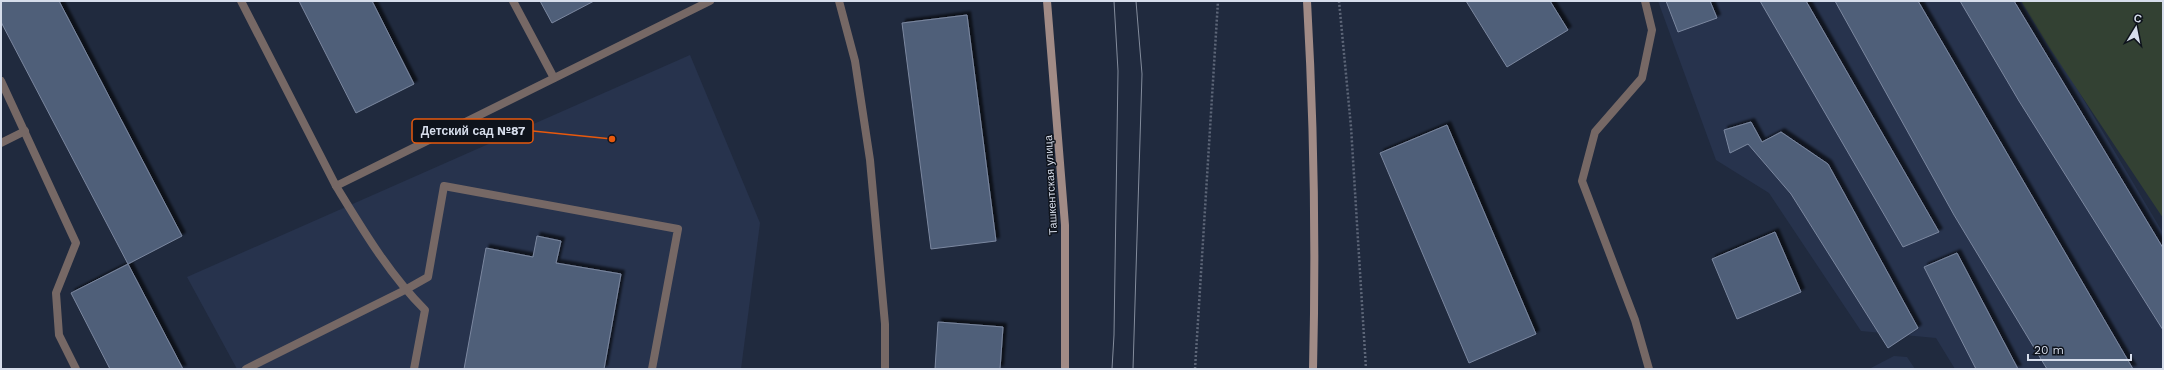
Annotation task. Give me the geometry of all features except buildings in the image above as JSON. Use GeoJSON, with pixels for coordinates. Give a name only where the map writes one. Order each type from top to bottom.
{"type":"FeatureCollection","features":[{"type":"Feature","properties":{"kind":"main road","name":"Ташкентская улица"},"geometry":{"type":"LineString","coordinates":[[1048,1],[1065,224],[1065,369]]}},
{"type":"Feature","properties":{"kind":"main road"},"geometry":{"type":"LineString","coordinates":[[1307,1],[1311,76],[1314,265],[1313,369]]}},
{"type":"Feature","properties":{"kind":"lane"},"geometry":{"type":"LineString","coordinates":[[241,1],[336,186],[372,244],[405,290],[425,310],[414,369]]}},
{"type":"Feature","properties":{"kind":"lane"},"geometry":{"type":"LineString","coordinates":[[513,1],[554,78]]}},
{"type":"Feature","properties":{"kind":"lane"},"geometry":{"type":"LineString","coordinates":[[336,186],[710,1]]}},
{"type":"Feature","properties":{"kind":"lane"},"geometry":{"type":"LineString","coordinates":[[839,1],[855,61],[870,160],[885,324],[885,369]]}},
{"type":"Feature","properties":{"kind":"lane"},"geometry":{"type":"LineString","coordinates":[[1645,1],[1652,30],[1642,78],[1595,132],[1582,181],[1635,320],[1649,369]]}},
{"type":"Feature","properties":{"kind":"lane"},"geometry":{"type":"LineString","coordinates":[[1,81],[76,242],[56,293],[59,335],[76,369]]}},
{"type":"Feature","properties":{"kind":"lane"},"geometry":{"type":"LineString","coordinates":[[1,143],[25,131]]}},
{"type":"Feature","properties":{"kind":"lane"},"geometry":{"type":"LineString","coordinates":[[246,369],[405,290],[428,277],[444,186],[678,229],[652,369]]}},
{"type":"Feature","properties":{"kind":"path"},"geometry":{"type":"LineString","coordinates":[[1195,369],[1218,1]]}},
{"type":"Feature","properties":{"kind":"path"},"geometry":{"type":"LineString","coordinates":[[1339,1],[1351,127],[1366,369]]}},
{"type":"Feature","properties":{"kind":"shaded area"},"geometry":{"type":"Polygon","coordinates":[[[1658,1],[2025,1],[2163,233],[2163,369],[1955,369],[1936,338],[1861,331],[1769,193],[1716,160],[1658,1]]]}},
{"type":"Feature","properties":{"kind":"shaded area"},"geometry":{"type":"Polygon","coordinates":[[[690,55],[760,223],[741,369],[237,369],[187,277],[690,55]]]}},
{"type":"Feature","properties":{"kind":"shaded area"},"geometry":{"type":"Polygon","coordinates":[[[1894,356],[1907,357],[1915,369],[1869,369],[1894,356]]]}},
{"type":"Feature","properties":{"kind":"green space"},"geometry":{"type":"Polygon","coordinates":[[[2021,1],[2163,1],[2163,218],[2049,47],[2021,1]]]}},
{"type":"Feature","properties":{"kind":"tram line"},"geometry":{"type":"LineString","coordinates":[[1112,369],[1114,335],[1118,71],[1114,1]]}},
{"type":"Feature","properties":{"kind":"tram line"},"geometry":{"type":"LineString","coordinates":[[1133,369],[1142,74],[1136,1]]}},
{"type":"Feature","properties":{"kind":"place","name":"Детский сад №87"},"geometry":{"type":"Point","coordinates":[612,139]}}]}
